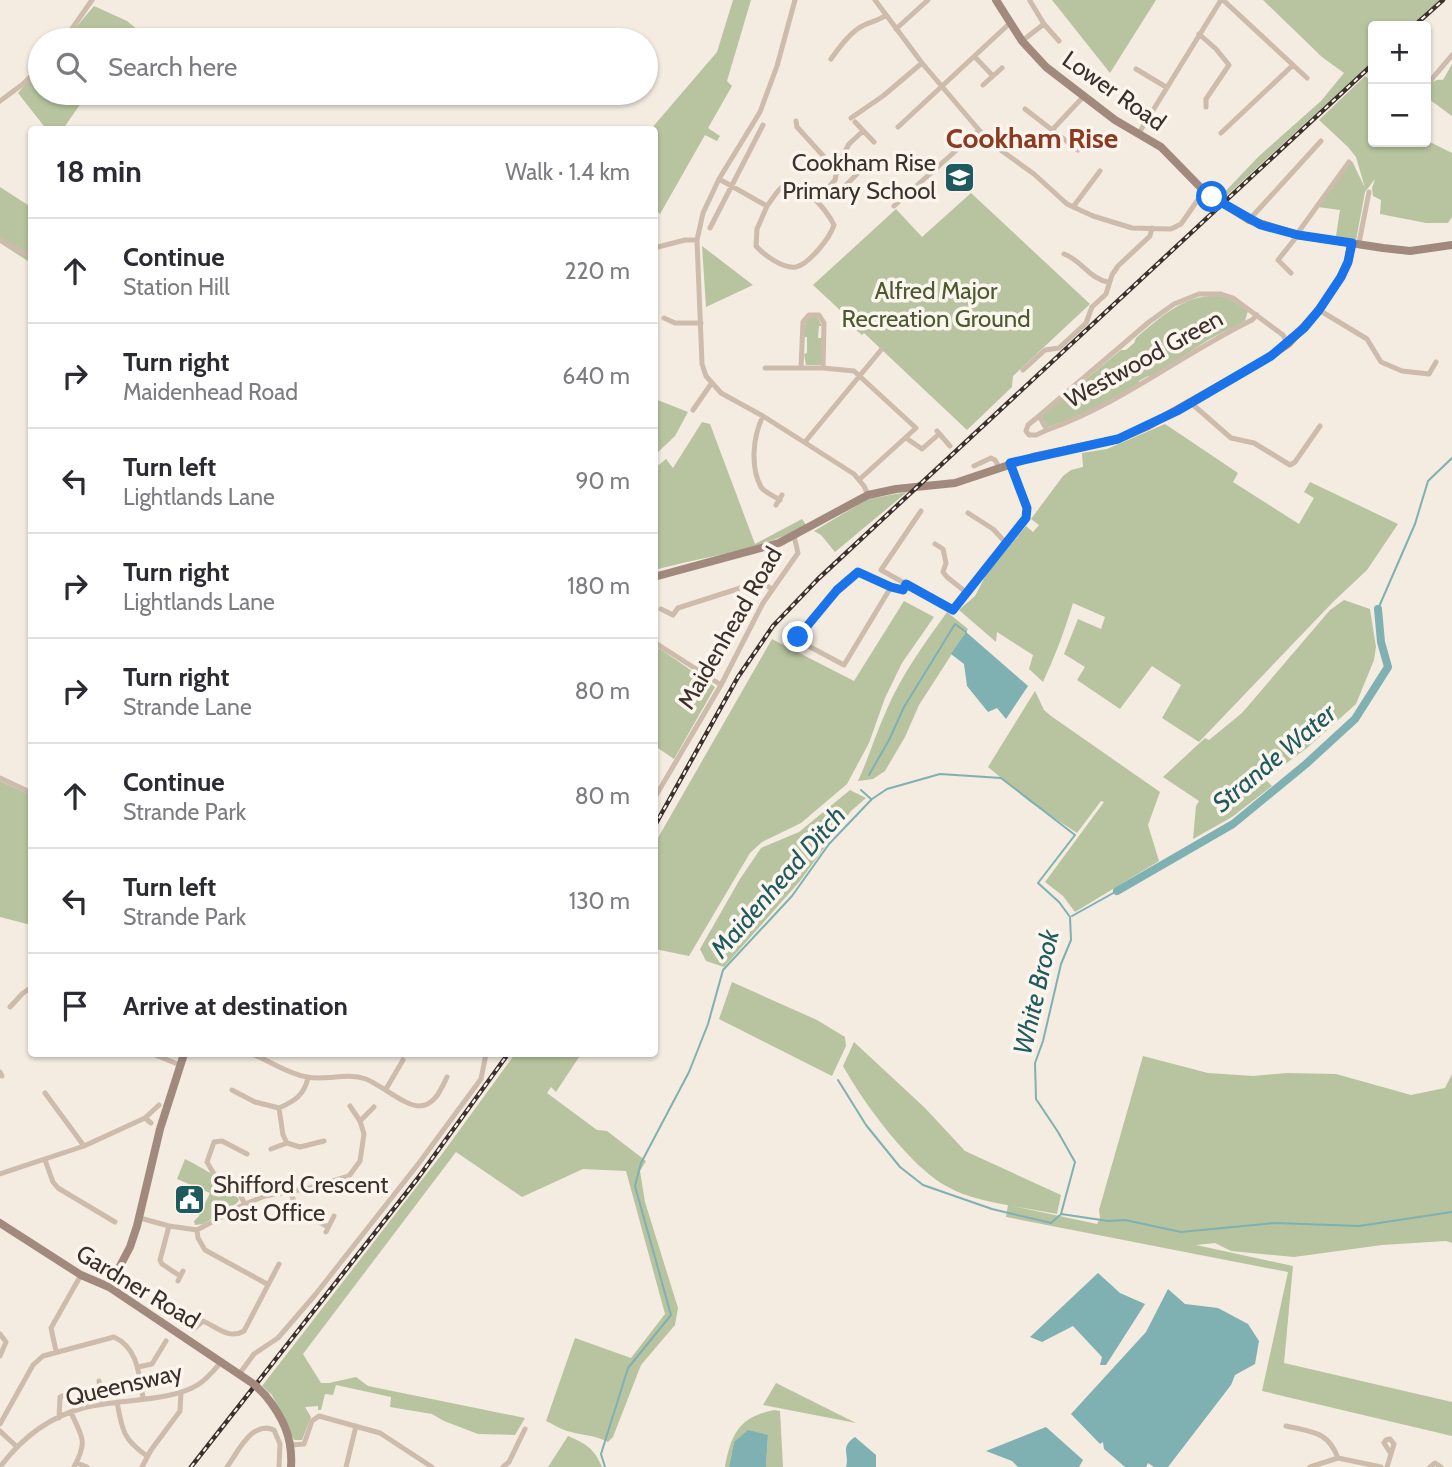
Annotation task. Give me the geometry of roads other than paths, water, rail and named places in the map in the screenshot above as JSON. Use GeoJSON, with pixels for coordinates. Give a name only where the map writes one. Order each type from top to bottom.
{"type":"FeatureCollection","features":[{"type":"Feature","properties":{"kind":"main road","name":"Lower Road"},"geometry":{"type":"LineString","coordinates":[[996,0],[1036,59],[1083,97],[1170,154],[1186,175],[1204,191],[1249,220],[1297,234],[1410,251],[1452,245]]}},
{"type":"Feature","properties":{"kind":"main road","name":"Maidenhead Road"},"geometry":{"type":"LineString","coordinates":[[794,536],[868,495],[896,489],[955,483],[1010,463],[1118,439],[1191,403],[1288,344],[1319,310],[1341,277],[1355,243]]}},
{"type":"Feature","properties":{"kind":"main road"},"geometry":{"type":"LineString","coordinates":[[658,576],[756,550],[794,536]]}},
{"type":"Feature","properties":{"kind":"main road"},"geometry":{"type":"LineString","coordinates":[[109,1287],[130,1247],[140,1218],[160,1129],[183,1057]]}},
{"type":"Feature","properties":{"kind":"main road","name":"Gardner Road"},"geometry":{"type":"LineString","coordinates":[[0,1223],[81,1275],[109,1287],[240,1373],[278,1410],[291,1445]]}},
{"type":"Feature","properties":{"kind":"main road"},"geometry":{"type":"LineString","coordinates":[[291,1445],[291,1467]]}},
{"type":"Feature","properties":{"kind":"street"},"geometry":{"type":"LineString","coordinates":[[72,28],[92,0]]}},
{"type":"Feature","properties":{"kind":"street"},"geometry":{"type":"LineString","coordinates":[[795,0],[777,66],[760,112],[719,180],[703,213],[697,240],[702,364],[711,384],[721,393],[763,416],[860,479],[868,495]]}},
{"type":"Feature","properties":{"kind":"street"},"geometry":{"type":"LineString","coordinates":[[875,0],[922,63],[979,130],[995,146],[1073,207],[1132,228],[1176,229],[1204,191]]}},
{"type":"Feature","properties":{"kind":"street"},"geometry":{"type":"LineString","coordinates":[[896,29],[928,0]]}},
{"type":"Feature","properties":{"kind":"street"},"geometry":{"type":"LineString","coordinates":[[1139,133],[1222,0],[1307,78]]}},
{"type":"Feature","properties":{"kind":"street"},"geometry":{"type":"LineString","coordinates":[[1030,1],[1044,24],[1059,41]]}},
{"type":"Feature","properties":{"kind":"street"},"geometry":{"type":"LineString","coordinates":[[831,59],[861,26],[876,22],[886,15]]}},
{"type":"Feature","properties":{"kind":"street"},"geometry":{"type":"LineString","coordinates":[[898,127],[1010,23]]}},
{"type":"Feature","properties":{"kind":"street"},"geometry":{"type":"LineString","coordinates":[[1022,41],[1044,24]]}},
{"type":"Feature","properties":{"kind":"street"},"geometry":{"type":"LineString","coordinates":[[1199,34],[1229,65],[1206,99],[1206,107]]}},
{"type":"Feature","properties":{"kind":"street"},"geometry":{"type":"LineString","coordinates":[[1428,84],[1452,55]]}},
{"type":"Feature","properties":{"kind":"street"},"geometry":{"type":"LineString","coordinates":[[975,57],[993,76]]}},
{"type":"Feature","properties":{"kind":"street"},"geometry":{"type":"LineString","coordinates":[[874,142],[853,120],[922,63]]}},
{"type":"Feature","properties":{"kind":"street"},"geometry":{"type":"LineString","coordinates":[[1221,134],[1292,66]]}},
{"type":"Feature","properties":{"kind":"street"},"geometry":{"type":"LineString","coordinates":[[983,85],[1002,68]]}},
{"type":"Feature","properties":{"kind":"street"},"geometry":{"type":"LineString","coordinates":[[1136,69],[1166,87]]}},
{"type":"Feature","properties":{"kind":"street"},"geometry":{"type":"LineString","coordinates":[[0,101],[28,79]]}},
{"type":"Feature","properties":{"kind":"street"},"geometry":{"type":"LineString","coordinates":[[1053,129],[1083,97]]}},
{"type":"Feature","properties":{"kind":"street"},"geometry":{"type":"LineString","coordinates":[[1028,109],[1075,150]]}},
{"type":"Feature","properties":{"kind":"street"},"geometry":{"type":"LineString","coordinates":[[796,121],[797,127],[827,160],[838,165]]}},
{"type":"Feature","properties":{"kind":"street"},"geometry":{"type":"LineString","coordinates":[[710,228],[763,125]]}},
{"type":"Feature","properties":{"kind":"street"},"geometry":{"type":"LineString","coordinates":[[894,206],[979,130]]}},
{"type":"Feature","properties":{"kind":"street"},"geometry":{"type":"LineString","coordinates":[[817,201],[837,174],[838,165],[849,144],[863,131]]}},
{"type":"Feature","properties":{"kind":"street"},"geometry":{"type":"LineString","coordinates":[[1249,220],[1321,141]]}},
{"type":"Feature","properties":{"kind":"street"},"geometry":{"type":"LineString","coordinates":[[1278,260],[1349,162]]}},
{"type":"Feature","properties":{"kind":"street"},"geometry":{"type":"LineString","coordinates":[[837,174],[848,183],[863,168]]}},
{"type":"Feature","properties":{"kind":"street"},"geometry":{"type":"LineString","coordinates":[[1073,207],[1100,171]]}},
{"type":"Feature","properties":{"kind":"street"},"geometry":{"type":"LineString","coordinates":[[719,180],[767,206]]}},
{"type":"Feature","properties":{"kind":"street"},"geometry":{"type":"LineString","coordinates":[[786,184],[794,184],[817,201],[834,225],[826,242],[795,267],[788,266],[764,255],[756,246],[757,229],[767,206],[786,184]]}},
{"type":"Feature","properties":{"kind":"street"},"geometry":{"type":"LineString","coordinates":[[1355,243],[1369,192]]}},
{"type":"Feature","properties":{"kind":"street"},"geometry":{"type":"LineString","coordinates":[[1026,369],[1045,350],[1059,348],[1086,323],[1092,307],[1106,294],[1108,282],[1118,266],[1150,236],[1152,228]]}},
{"type":"Feature","properties":{"kind":"street"},"geometry":{"type":"LineString","coordinates":[[0,240],[28,255]]}},
{"type":"Feature","properties":{"kind":"street"},"geometry":{"type":"LineString","coordinates":[[658,247],[685,240],[697,240]]}},
{"type":"Feature","properties":{"kind":"street"},"geometry":{"type":"LineString","coordinates":[[1065,254],[1097,278],[1108,282]]}},
{"type":"Feature","properties":{"kind":"street"},"geometry":{"type":"LineString","coordinates":[[1270,254],[1291,273]]}},
{"type":"Feature","properties":{"kind":"street","name":"Westwood Green"},"geometry":{"type":"LineString","coordinates":[[1257,315],[1214,338],[1120,397],[1077,419],[1036,435],[1029,435],[1026,431],[1028,425],[1149,322],[1174,304],[1199,294],[1221,294],[1240,302],[1257,315],[1283,335],[1288,344]]}},
{"type":"Feature","properties":{"kind":"street"},"geometry":{"type":"LineString","coordinates":[[1319,310],[1367,339],[1381,362],[1402,371],[1429,374],[1436,362]]}},
{"type":"Feature","properties":{"kind":"street"},"geometry":{"type":"LineString","coordinates":[[802,368],[803,322],[813,314],[819,315],[824,323],[822,368]]}},
{"type":"Feature","properties":{"kind":"street"},"geometry":{"type":"LineString","coordinates":[[664,318],[675,323],[701,323]]}},
{"type":"Feature","properties":{"kind":"street"},"geometry":{"type":"LineString","coordinates":[[805,442],[881,350]]}},
{"type":"Feature","properties":{"kind":"street"},"geometry":{"type":"LineString","coordinates":[[765,368],[847,369],[859,376],[916,428],[860,479]]}},
{"type":"Feature","properties":{"kind":"street"},"geometry":{"type":"LineString","coordinates":[[693,410],[711,384]]}},
{"type":"Feature","properties":{"kind":"street"},"geometry":{"type":"LineString","coordinates":[[1191,403],[1231,438],[1254,443],[1290,465],[1295,462],[1320,426]]}},
{"type":"Feature","properties":{"kind":"street"},"geometry":{"type":"LineString","coordinates":[[763,416],[757,430],[753,455],[760,485],[779,500]]}},
{"type":"Feature","properties":{"kind":"street","name":"Westwood Green"},"geometry":{"type":"LineString","coordinates":[[1039,416],[1047,430]]}},
{"type":"Feature","properties":{"kind":"street"},"geometry":{"type":"LineString","coordinates":[[906,438],[922,449],[938,433],[950,446]]}},
{"type":"Feature","properties":{"kind":"street"},"geometry":{"type":"LineString","coordinates":[[976,464],[990,458],[995,460],[999,467]]}},
{"type":"Feature","properties":{"kind":"street"},"geometry":{"type":"LineString","coordinates":[[921,512],[881,569],[953,610],[1022,526],[1027,508],[1010,463]]}},
{"type":"Feature","properties":{"kind":"street"},"geometry":{"type":"LineString","coordinates":[[968,513],[976,515],[1007,544]]}},
{"type":"Feature","properties":{"kind":"street","name":"Maidenhead Road"},"geometry":{"type":"LineString","coordinates":[[658,792],[721,685],[772,589],[798,553],[794,536]]}},
{"type":"Feature","properties":{"kind":"street"},"geometry":{"type":"LineString","coordinates":[[935,544],[943,550],[946,564],[943,572],[967,593]]}},
{"type":"Feature","properties":{"kind":"street"},"geometry":{"type":"LineString","coordinates":[[891,587],[844,665],[799,641],[798,637],[825,604],[858,572],[903,590],[906,584]]}},
{"type":"Feature","properties":{"kind":"street"},"geometry":{"type":"LineString","coordinates":[[661,608],[675,617],[678,608],[756,583],[772,589]]}},
{"type":"Feature","properties":{"kind":"street"},"geometry":{"type":"LineString","coordinates":[[658,645],[721,685]]}},
{"type":"Feature","properties":{"kind":"street"},"geometry":{"type":"LineString","coordinates":[[0,778],[28,791]]}},
{"type":"Feature","properties":{"kind":"street"},"geometry":{"type":"LineString","coordinates":[[10,1007],[28,990]]}},
{"type":"Feature","properties":{"kind":"street"},"geometry":{"type":"LineString","coordinates":[[160,1057],[180,1065]]}},
{"type":"Feature","properties":{"kind":"street"},"geometry":{"type":"LineString","coordinates":[[260,1057],[308,1078],[343,1075],[364,1078],[386,1088],[409,1104],[418,1106],[429,1104],[437,1096],[447,1077]]}},
{"type":"Feature","properties":{"kind":"street"},"geometry":{"type":"LineString","coordinates":[[240,1373],[254,1354],[278,1338],[315,1295],[419,1163],[481,1080],[485,1057]]}},
{"type":"Feature","properties":{"kind":"street"},"geometry":{"type":"LineString","coordinates":[[386,1088],[403,1060]]}},
{"type":"Feature","properties":{"kind":"street"},"geometry":{"type":"LineString","coordinates":[[234,1094],[279,1108],[300,1097],[308,1078]]}},
{"type":"Feature","properties":{"kind":"street"},"geometry":{"type":"LineString","coordinates":[[45,1093],[84,1146]]}},
{"type":"Feature","properties":{"kind":"street"},"geometry":{"type":"LineString","coordinates":[[0,1174],[84,1146],[145,1118],[159,1105]]}},
{"type":"Feature","properties":{"kind":"street"},"geometry":{"type":"LineString","coordinates":[[140,1218],[197,1230],[244,1204],[274,1194],[331,1183],[349,1176],[360,1161],[364,1134],[360,1121],[350,1106]]}},
{"type":"Feature","properties":{"kind":"street"},"geometry":{"type":"LineString","coordinates":[[360,1121],[374,1107]]}},
{"type":"Feature","properties":{"kind":"street"},"geometry":{"type":"LineString","coordinates":[[279,1108],[283,1135],[287,1143]]}},
{"type":"Feature","properties":{"kind":"street"},"geometry":{"type":"LineString","coordinates":[[145,1118],[151,1123]]}},
{"type":"Feature","properties":{"kind":"street"},"geometry":{"type":"LineString","coordinates":[[271,1149],[287,1143],[300,1147],[321,1142],[315,1136]]}},
{"type":"Feature","properties":{"kind":"street"},"geometry":{"type":"LineString","coordinates":[[244,1204],[236,1188],[214,1174],[208,1166],[208,1157],[212,1140],[241,1146],[247,1154]]}},
{"type":"Feature","properties":{"kind":"street"},"geometry":{"type":"LineString","coordinates":[[45,1160],[58,1188],[115,1223]]}},
{"type":"Feature","properties":{"kind":"street"},"geometry":{"type":"LineString","coordinates":[[290,1191],[297,1209],[327,1230],[334,1216]]}},
{"type":"Feature","properties":{"kind":"street"},"geometry":{"type":"LineString","coordinates":[[169,1226],[160,1260],[180,1276]]}},
{"type":"Feature","properties":{"kind":"street"},"geometry":{"type":"LineString","coordinates":[[197,1230],[205,1250],[267,1284]]}},
{"type":"Feature","properties":{"kind":"street"},"geometry":{"type":"LineString","coordinates":[[193,1330],[204,1318],[222,1332],[237,1334],[244,1331],[278,1264]]}},
{"type":"Feature","properties":{"kind":"street"},"geometry":{"type":"LineString","coordinates":[[56,1352],[51,1328],[81,1275]]}},
{"type":"Feature","properties":{"kind":"street"},"geometry":{"type":"LineString","coordinates":[[0,1334],[6,1342],[0,1356]]}},
{"type":"Feature","properties":{"kind":"street"},"geometry":{"type":"LineString","coordinates":[[0,1424],[33,1365],[43,1356],[114,1337],[130,1348],[138,1367],[143,1398]]}},
{"type":"Feature","properties":{"kind":"street"},"geometry":{"type":"LineString","coordinates":[[138,1367],[152,1364],[166,1341]]}},
{"type":"Feature","properties":{"kind":"street","name":"Queensway"},"geometry":{"type":"LineString","coordinates":[[1,1467],[16,1446],[36,1430],[71,1412],[103,1404],[181,1392],[198,1385],[222,1361]]}},
{"type":"Feature","properties":{"kind":"street"},"geometry":{"type":"LineString","coordinates":[[99,1381],[103,1404]]}},
{"type":"Feature","properties":{"kind":"street"},"geometry":{"type":"LineString","coordinates":[[142,1467],[180,1411],[181,1392]]}},
{"type":"Feature","properties":{"kind":"street"},"geometry":{"type":"LineString","coordinates":[[59,1418],[60,1397],[65,1395]]}},
{"type":"Feature","properties":{"kind":"street"},"geometry":{"type":"LineString","coordinates":[[117,1402],[123,1434],[147,1456]]}},
{"type":"Feature","properties":{"kind":"street"},"geometry":{"type":"LineString","coordinates":[[71,1412],[82,1433],[82,1453],[76,1465],[87,1467]]}},
{"type":"Feature","properties":{"kind":"street"},"geometry":{"type":"LineString","coordinates":[[291,1445],[304,1444],[315,1417],[319,1416],[380,1433],[432,1467]]}},
{"type":"Feature","properties":{"kind":"street"},"geometry":{"type":"LineString","coordinates":[[346,1467],[356,1426]]}},
{"type":"Feature","properties":{"kind":"street"},"geometry":{"type":"LineString","coordinates":[[1286,1426],[1324,1436],[1333,1445],[1338,1458]]}},
{"type":"Feature","properties":{"kind":"street"},"geometry":{"type":"LineString","coordinates":[[227,1467],[252,1433],[258,1428],[266,1427],[274,1430],[280,1444],[279,1467]]}},
{"type":"Feature","properties":{"kind":"street"},"geometry":{"type":"LineString","coordinates":[[503,1467],[509,1462],[525,1429]]}},
{"type":"Feature","properties":{"kind":"street"},"geometry":{"type":"LineString","coordinates":[[0,1431],[16,1446]]}},
{"type":"Feature","properties":{"kind":"street"},"geometry":{"type":"LineString","coordinates":[[1387,1467],[1391,1454]]}},
{"type":"Feature","properties":{"kind":"street"},"geometry":{"type":"LineString","coordinates":[[1310,1467],[1338,1458],[1381,1467]]}},
{"type":"Feature","properties":{"kind":"street"},"geometry":{"type":"LineString","coordinates":[[1430,1467],[1435,1463],[1441,1467]]}},
{"type":"Feature","properties":{"kind":"water"},"geometry":{"type":"Polygon","coordinates":[[[966,632],[1028,686],[1006,719],[997,708],[988,712],[967,686],[964,664],[951,654],[966,632]]]}},
{"type":"Feature","properties":{"kind":"water"},"geometry":{"type":"Polygon","coordinates":[[[1098,1273],[1120,1293],[1145,1304],[1106,1365],[1100,1365],[1102,1357],[1073,1326],[1042,1342],[1030,1337],[1098,1273]]]}},
{"type":"Feature","properties":{"kind":"water"},"geometry":{"type":"Polygon","coordinates":[[[1168,1289],[1185,1304],[1218,1308],[1248,1324],[1259,1341],[1255,1364],[1235,1375],[1231,1385],[1168,1467],[1154,1467],[1148,1463],[1146,1467],[1125,1467],[1104,1449],[1103,1442],[1100,1444],[1071,1414],[1146,1332],[1168,1289]]]}},
{"type":"Feature","properties":{"kind":"water"},"geometry":{"type":"Polygon","coordinates":[[[1046,1427],[1083,1460],[1079,1467],[1018,1467],[1012,1461],[986,1451],[1046,1427]]]}},
{"type":"Feature","properties":{"kind":"water"},"geometry":{"type":"Polygon","coordinates":[[[748,1430],[768,1435],[766,1467],[729,1467],[734,1442],[748,1430]]]}},
{"type":"Feature","properties":{"kind":"water"},"geometry":{"type":"Polygon","coordinates":[[[855,1437],[876,1455],[876,1467],[846,1467],[847,1444],[855,1437]]]}},
{"type":"Feature","properties":{"kind":"waterway"},"geometry":{"type":"LineString","coordinates":[[1378,609],[1415,524],[1428,481],[1452,458]]}},
{"type":"Feature","properties":{"kind":"waterway","name":"Strande Water"},"geometry":{"type":"LineString","coordinates":[[1117,891],[1233,824],[1306,764],[1355,719],[1388,667],[1381,642],[1378,609]]}},
{"type":"Feature","properties":{"kind":"waterway"},"geometry":{"type":"LineString","coordinates":[[869,775],[904,707],[955,624],[966,632]]}},
{"type":"Feature","properties":{"kind":"waterway","name":"White Brook"},"geometry":{"type":"LineString","coordinates":[[605,1467],[601,1454],[628,1368],[671,1315],[635,1186],[641,1163],[689,1072],[708,1024],[723,970],[792,896],[829,844],[872,799],[887,789],[940,774],[1001,778],[1075,835],[1038,883],[1059,902],[1070,917],[1071,940],[1061,964],[1043,1041],[1035,1063],[1036,1099],[1075,1162],[1061,1214],[1108,1221],[1125,1220],[1181,1232],[1275,1223],[1359,1226],[1452,1212]]}},
{"type":"Feature","properties":{"kind":"waterway","name":"Maidenhead Ditch"},"geometry":{"type":"LineString","coordinates":[[861,790],[871,799]]}},
{"type":"Feature","properties":{"kind":"waterway"},"geometry":{"type":"LineString","coordinates":[[1072,916],[1117,891]]}},
{"type":"Feature","properties":{"kind":"waterway"},"geometry":{"type":"LineString","coordinates":[[838,1080],[866,1125],[900,1167],[923,1185],[992,1209],[1051,1223],[1060,1215]]}},
{"type":"Feature","properties":{"kind":"railway"},"geometry":{"type":"LineString","coordinates":[[1420,21],[1443,0]]}},
{"type":"Feature","properties":{"kind":"railway"},"geometry":{"type":"LineString","coordinates":[[658,820],[738,677],[773,626],[818,579],[1368,69]]}},
{"type":"Feature","properties":{"kind":"railway"},"geometry":{"type":"LineString","coordinates":[[191,1467],[418,1178],[506,1057]]}},
{"type":"Feature","properties":{"kind":"place","name":"Cookham Rise Primary School"},"geometry":{"type":"Point","coordinates":[959,177]}},
{"type":"Feature","properties":{"kind":"place","name":"Shifford Crescent Post Office"},"geometry":{"type":"Point","coordinates":[190,1199]}},
{"type":"Feature","properties":{"kind":"district","name":"Cookham Rise"},"geometry":{"type":"Point","coordinates":[1032,138]}},
{"type":"Feature","properties":{"kind":"park label","name":"Alfred Major Recreation Ground"},"geometry":{"type":"Point","coordinates":[936,305]}}]}
